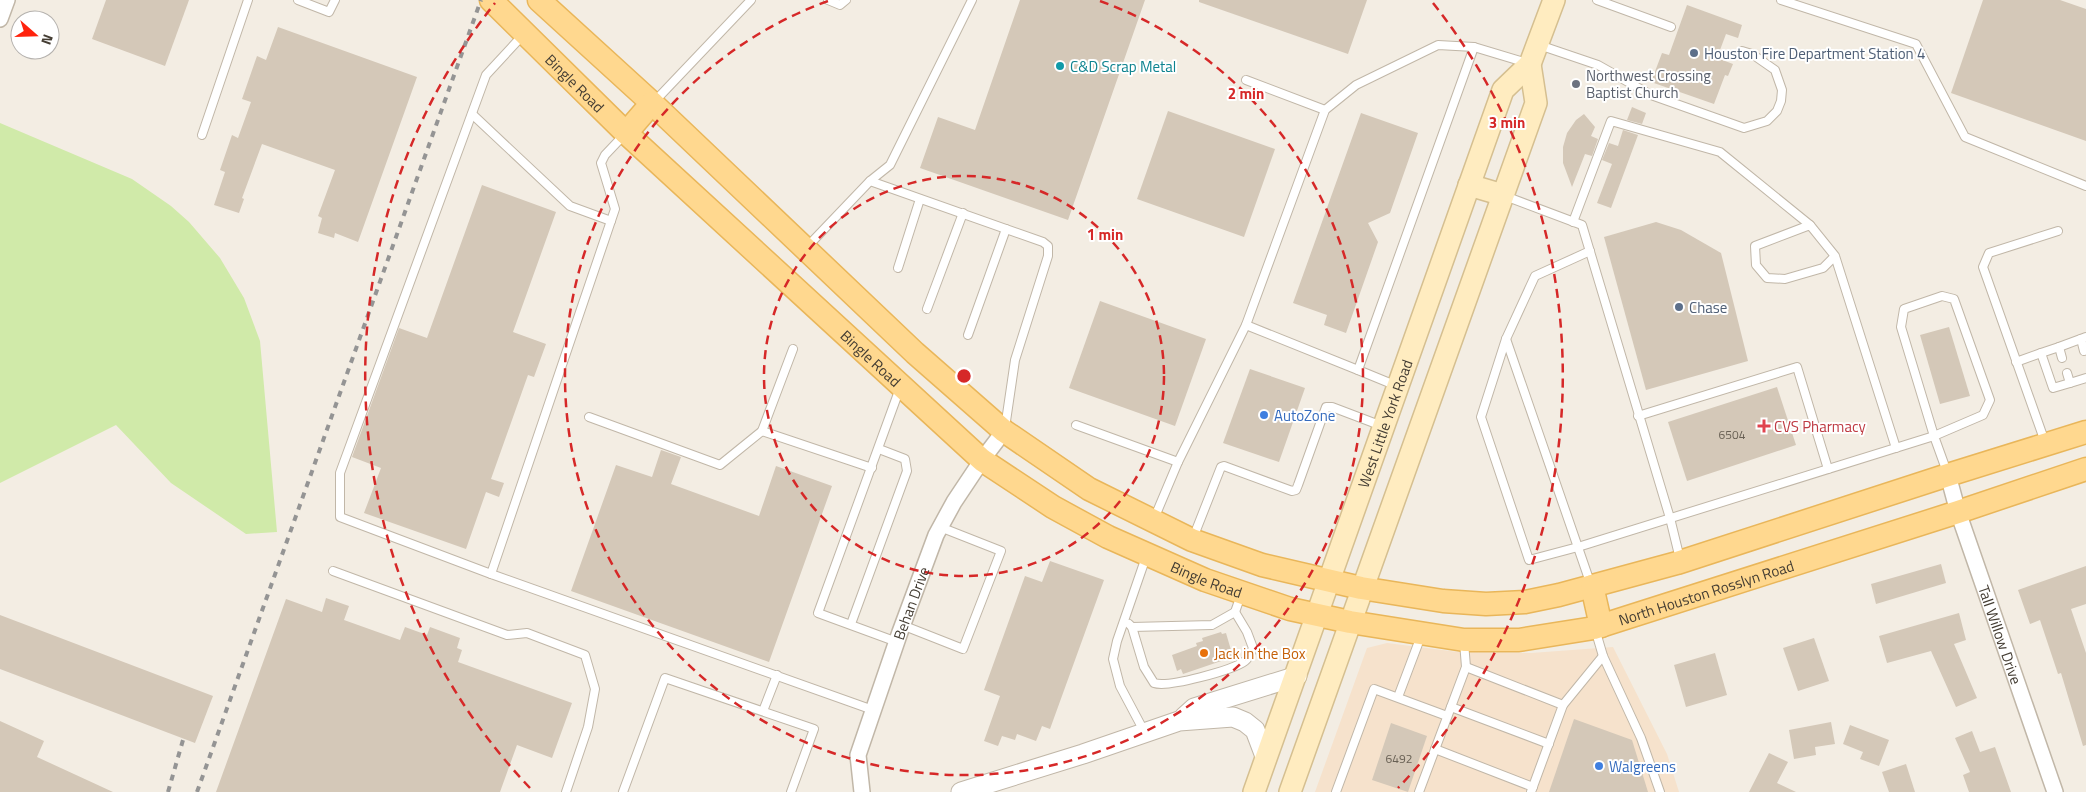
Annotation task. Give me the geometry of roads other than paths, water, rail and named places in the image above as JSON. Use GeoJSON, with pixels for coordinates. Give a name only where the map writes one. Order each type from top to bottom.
{"type":"FeatureCollection","features":[{"type":"Feature","properties":{"kind":"main road","name":"Bingle Road"},"geometry":{"type":"LineString","coordinates":[[490,0],[626,133],[982,460],[1053,507],[1108,537],[1205,580],[1238,602],[1317,616]]}},
{"type":"Feature","properties":{"kind":"main road","name":"Bingle Road"},"geometry":{"type":"LineString","coordinates":[[539,0],[652,103],[915,353],[1004,431],[1089,490],[1192,540],[1262,565],[1361,588]]}},
{"type":"Feature","properties":{"kind":"main road","name":"West Little York Road"},"geometry":{"type":"LineString","coordinates":[[1254,792],[1297,676],[1503,90],[1530,64],[1554,0]]}},
{"type":"Feature","properties":{"kind":"main road"},"geometry":{"type":"LineString","coordinates":[[1292,790],[1361,588],[1536,103],[1530,64]]}},
{"type":"Feature","properties":{"kind":"main road"},"geometry":{"type":"LineString","coordinates":[[626,133],[652,103]]}},
{"type":"Feature","properties":{"kind":"main road"},"geometry":{"type":"LineString","coordinates":[[1469,184],[1503,195]]}},
{"type":"Feature","properties":{"kind":"main road"},"geometry":{"type":"LineString","coordinates":[[1361,588],[1443,601],[1486,604],[1525,602],[1560,596],[1681,562],[2086,432]]}},
{"type":"Feature","properties":{"kind":"main road","name":"North Houston Rosslyn Road"},"geometry":{"type":"LineString","coordinates":[[1317,616],[1464,640],[1519,640],[1598,627],[2086,469]]}},
{"type":"Feature","properties":{"kind":"main road"},"geometry":{"type":"LineString","coordinates":[[1592,586],[1598,627]]}},
{"type":"Feature","properties":{"kind":"street","name":"Behan Drive"},"geometry":{"type":"LineString","coordinates":[[862,792],[858,755],[902,625],[940,528],[954,502],[1004,431]]}},
{"type":"Feature","properties":{"kind":"street","name":"Tall Willow Drive"},"geometry":{"type":"LineString","coordinates":[[1948,475],[1958,512],[2056,792]]}},
{"type":"Feature","properties":{"kind":"street"},"geometry":{"type":"LineString","coordinates":[[1179,721],[1194,708],[1297,676]]}},
{"type":"Feature","properties":{"kind":"street"},"geometry":{"type":"LineString","coordinates":[[971,790],[1179,721],[1233,718],[1245,722],[1255,730],[1266,759]]}},
{"type":"Feature","properties":{"kind":"lane"},"geometry":{"type":"LineString","coordinates":[[202,135],[248,0]]}},
{"type":"Feature","properties":{"kind":"lane"},"geometry":{"type":"LineString","coordinates":[[298,0],[329,12],[335,0]]}},
{"type":"Feature","properties":{"kind":"lane"},"geometry":{"type":"LineString","coordinates":[[652,103],[750,0]]}},
{"type":"Feature","properties":{"kind":"lane"},"geometry":{"type":"LineString","coordinates":[[828,0],[840,5],[846,0]]}},
{"type":"Feature","properties":{"kind":"lane"},"geometry":{"type":"LineString","coordinates":[[805,249],[870,181],[890,165],[972,0]]}},
{"type":"Feature","properties":{"kind":"lane"},"geometry":{"type":"LineString","coordinates":[[1596,0],[1670,27]]}},
{"type":"Feature","properties":{"kind":"lane"},"geometry":{"type":"LineString","coordinates":[[1781,0],[1916,44],[1965,137],[2086,186]]}},
{"type":"Feature","properties":{"kind":"lane"},"geometry":{"type":"LineString","coordinates":[[524,33],[486,75],[340,473],[340,517],[491,574],[873,710]]}},
{"type":"Feature","properties":{"kind":"lane"},"geometry":{"type":"LineString","coordinates":[[1538,44],[1598,65],[1651,95],[1744,128],[1767,121],[1777,111],[1781,101],[1782,90],[1775,70],[1752,54],[1742,51]]}},
{"type":"Feature","properties":{"kind":"lane"},"geometry":{"type":"LineString","coordinates":[[1153,521],[1178,462],[1246,325],[1325,110],[1356,85],[1438,45],[1474,47],[1530,64]]}},
{"type":"Feature","properties":{"kind":"lane"},"geometry":{"type":"LineString","coordinates":[[1358,370],[1474,47]]}},
{"type":"Feature","properties":{"kind":"lane"},"geometry":{"type":"LineString","coordinates":[[1246,80],[1325,110]]}},
{"type":"Feature","properties":{"kind":"lane"},"geometry":{"type":"LineString","coordinates":[[472,114],[570,206],[611,221]]}},
{"type":"Feature","properties":{"kind":"lane"},"geometry":{"type":"LineString","coordinates":[[1573,222],[1611,121],[1720,152],[1810,225],[1835,256],[1896,448]]}},
{"type":"Feature","properties":{"kind":"lane"},"geometry":{"type":"LineString","coordinates":[[491,574],[615,210],[601,163],[605,155],[626,133]]}},
{"type":"Feature","properties":{"kind":"lane"},"geometry":{"type":"LineString","coordinates":[[870,181],[1043,242],[1048,246],[1015,360],[1004,431]]}},
{"type":"Feature","properties":{"kind":"lane"},"geometry":{"type":"LineString","coordinates":[[1503,195],[1582,226],[1670,518],[1681,562]]}},
{"type":"Feature","properties":{"kind":"lane"},"geometry":{"type":"LineString","coordinates":[[898,268],[920,198]]}},
{"type":"Feature","properties":{"kind":"lane"},"geometry":{"type":"LineString","coordinates":[[927,310],[962,214]]}},
{"type":"Feature","properties":{"kind":"lane"},"geometry":{"type":"LineString","coordinates":[[1810,225],[1755,246],[1756,265],[1767,278],[1785,279],[1823,268],[1835,256]]}},
{"type":"Feature","properties":{"kind":"lane"},"geometry":{"type":"LineString","coordinates":[[968,335],[1006,229]]}},
{"type":"Feature","properties":{"kind":"lane"},"geometry":{"type":"LineString","coordinates":[[2046,444],[1983,267],[1989,253],[2058,231]]}},
{"type":"Feature","properties":{"kind":"lane"},"geometry":{"type":"LineString","coordinates":[[1590,251],[1535,276],[1506,339],[1480,417],[1529,560],[1934,436],[1983,415],[1990,400],[1954,299],[1942,296],[1904,309],[1901,327],[1934,436],[1948,475]]}},
{"type":"Feature","properties":{"kind":"lane"},"geometry":{"type":"LineString","coordinates":[[1246,325],[1398,387]]}},
{"type":"Feature","properties":{"kind":"lane"},"geometry":{"type":"LineString","coordinates":[[2016,362],[2083,338],[2084,351]]}},
{"type":"Feature","properties":{"kind":"lane"},"geometry":{"type":"LineString","coordinates":[[1506,339],[1592,586]]}},
{"type":"Feature","properties":{"kind":"lane"},"geometry":{"type":"LineString","coordinates":[[2059,347],[2062,358]]}},
{"type":"Feature","properties":{"kind":"lane"},"geometry":{"type":"LineString","coordinates":[[589,417],[720,465],[762,431],[793,349]]}},
{"type":"Feature","properties":{"kind":"lane"},"geometry":{"type":"LineString","coordinates":[[2041,353],[2053,388],[2086,378]]}},
{"type":"Feature","properties":{"kind":"lane"},"geometry":{"type":"LineString","coordinates":[[1638,416],[1797,368],[1828,469]]}},
{"type":"Feature","properties":{"kind":"lane"},"geometry":{"type":"LineString","coordinates":[[2067,372],[2070,383]]}},
{"type":"Feature","properties":{"kind":"lane"},"geometry":{"type":"LineString","coordinates":[[896,642],[818,613],[901,386]]}},
{"type":"Feature","properties":{"kind":"lane"},"geometry":{"type":"LineString","coordinates":[[1192,540],[1220,467],[1224,466],[1292,491],[1296,490],[1326,407],[1332,406],[1384,426]]}},
{"type":"Feature","properties":{"kind":"lane"},"geometry":{"type":"LineString","coordinates":[[1076,425],[1178,462]]}},
{"type":"Feature","properties":{"kind":"lane"},"geometry":{"type":"LineString","coordinates":[[762,431],[872,468]]}},
{"type":"Feature","properties":{"kind":"lane"},"geometry":{"type":"LineString","coordinates":[[851,624],[907,470],[905,459],[878,449]]}},
{"type":"Feature","properties":{"kind":"lane"},"geometry":{"type":"LineString","coordinates":[[902,625],[963,649],[1001,551],[940,528]]}},
{"type":"Feature","properties":{"kind":"lane"},"geometry":{"type":"LineString","coordinates":[[1145,733],[1120,686],[1114,660],[1117,641],[1147,554]]}},
{"type":"Feature","properties":{"kind":"lane"},"geometry":{"type":"LineString","coordinates":[[333,571],[507,635],[527,634],[585,655],[595,689],[588,727],[566,792]]}},
{"type":"Feature","properties":{"kind":"lane"},"geometry":{"type":"LineString","coordinates":[[1125,619],[1132,627],[1144,667],[1154,683],[1171,684],[1232,668],[1246,661],[1253,648],[1238,602],[1212,625],[1132,627]]}},
{"type":"Feature","properties":{"kind":"lane"},"geometry":{"type":"LineString","coordinates":[[1598,627],[1603,656],[1641,738],[1660,792]]}},
{"type":"Feature","properties":{"kind":"lane"},"geometry":{"type":"LineString","coordinates":[[1398,697],[1422,634]]}},
{"type":"Feature","properties":{"kind":"lane"},"geometry":{"type":"LineString","coordinates":[[1422,791],[1447,716],[1466,667],[1464,640]]}},
{"type":"Feature","properties":{"kind":"lane"},"geometry":{"type":"LineString","coordinates":[[1435,750],[1532,789],[1563,705],[1603,656]]}},
{"type":"Feature","properties":{"kind":"lane"},"geometry":{"type":"LineString","coordinates":[[1466,667],[1563,705]]}},
{"type":"Feature","properties":{"kind":"lane"},"geometry":{"type":"LineString","coordinates":[[763,711],[777,675]]}},
{"type":"Feature","properties":{"kind":"lane"},"geometry":{"type":"LineString","coordinates":[[623,792],[665,678],[814,729],[791,792]]}},
{"type":"Feature","properties":{"kind":"lane"},"geometry":{"type":"LineString","coordinates":[[1336,792],[1374,689],[1447,716]]}},
{"type":"Feature","properties":{"kind":"lane"},"geometry":{"type":"LineString","coordinates":[[1451,707],[1549,744]]}},
{"type":"Feature","properties":{"kind":"railway"},"geometry":{"type":"LineString","coordinates":[[197,792],[481,0]]}},
{"type":"Feature","properties":{"kind":"railway"},"geometry":{"type":"LineString","coordinates":[[168,792],[183,740]]}},
{"type":"Feature","properties":{"kind":"place","name":"Houston Fire Department Station 4"},"geometry":{"type":"Point","coordinates":[1694,53]}},
{"type":"Feature","properties":{"kind":"place","name":"C&D Scrap Metal"},"geometry":{"type":"Point","coordinates":[1060,66]}},
{"type":"Feature","properties":{"kind":"place","name":"Northwest Crossing Baptist Church"},"geometry":{"type":"Point","coordinates":[1576,84]}},
{"type":"Feature","properties":{"kind":"place","name":"Chase"},"geometry":{"type":"Point","coordinates":[1679,307]}},
{"type":"Feature","properties":{"kind":"place","name":"AutoZone"},"geometry":{"type":"Point","coordinates":[1264,415]}},
{"type":"Feature","properties":{"kind":"place","name":"CVS Pharmacy"},"geometry":{"type":"Point","coordinates":[1764,426]}},
{"type":"Feature","properties":{"kind":"place","name":"Jack in the Box"},"geometry":{"type":"Point","coordinates":[1204,653]}},
{"type":"Feature","properties":{"kind":"place","name":"Walgreens"},"geometry":{"type":"Point","coordinates":[1599,766]}}]}
